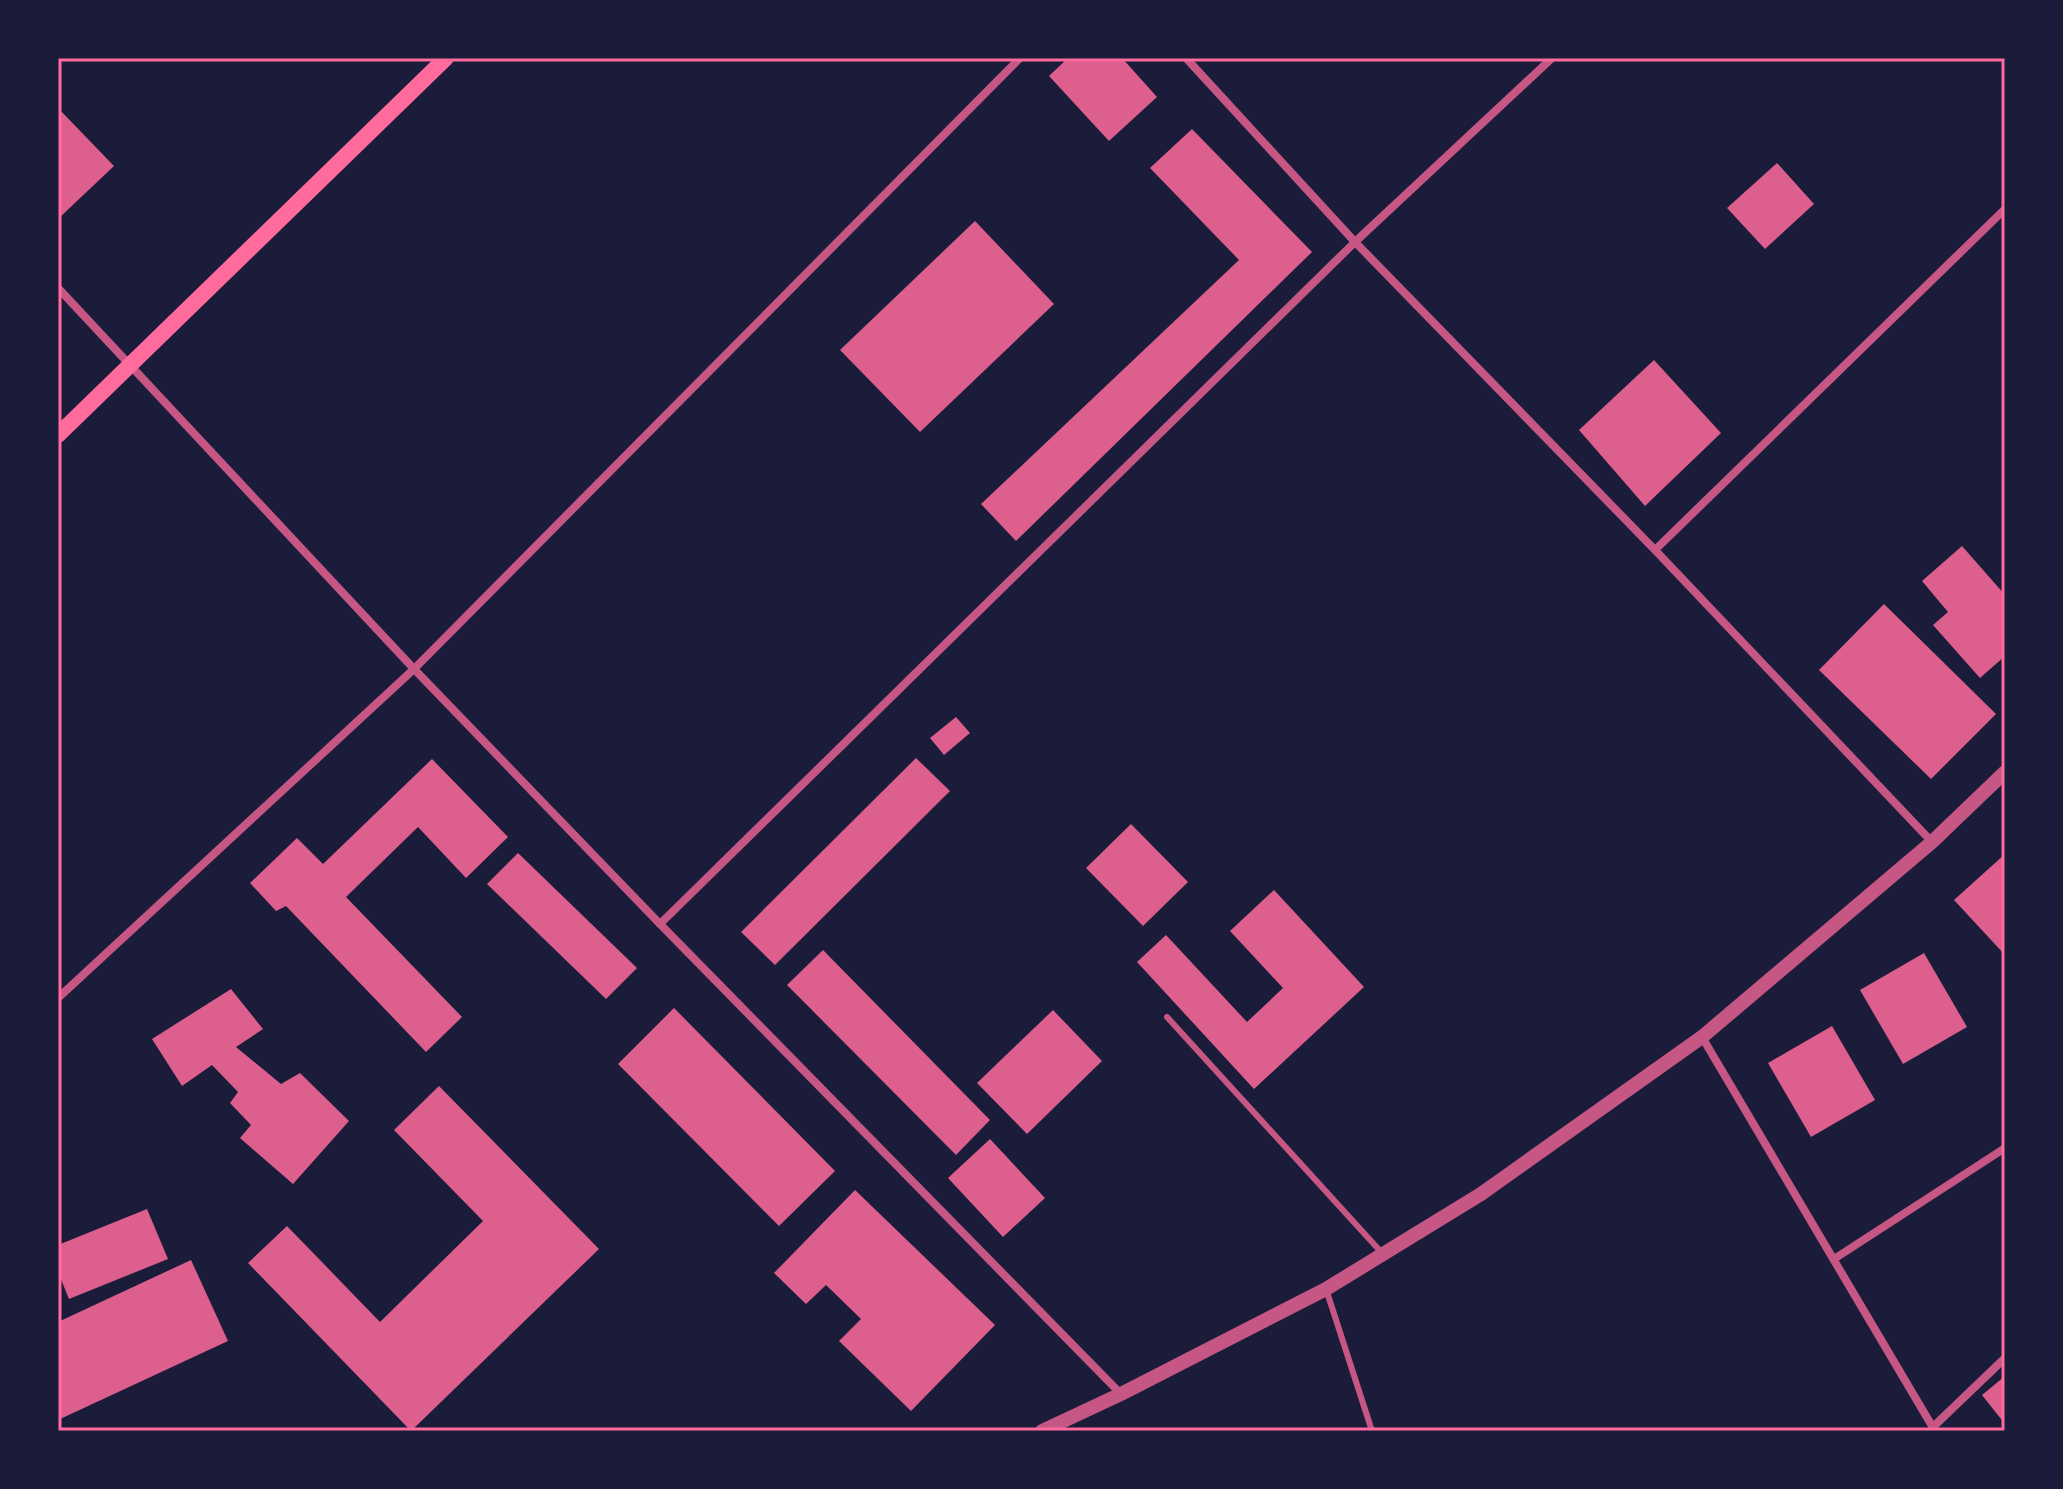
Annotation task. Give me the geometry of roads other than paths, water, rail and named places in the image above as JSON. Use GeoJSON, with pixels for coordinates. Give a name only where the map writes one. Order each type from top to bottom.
{"type":"FeatureCollection","features":[{"type":"Feature","properties":{"kind":"main road"},"geometry":{"type":"LineString","coordinates":[[58,435],[446,58]]}},
{"type":"Feature","properties":{"kind":"street"},"geometry":{"type":"LineString","coordinates":[[58,998],[414,669],[1020,58]]}},
{"type":"Feature","properties":{"kind":"street"},"geometry":{"type":"LineString","coordinates":[[1186,58],[1355,242],[1655,550],[1932,842]]}},
{"type":"Feature","properties":{"kind":"street"},"geometry":{"type":"LineString","coordinates":[[660,924],[1355,242],[1552,58]]}},
{"type":"Feature","properties":{"kind":"street"},"geometry":{"type":"LineString","coordinates":[[1655,550],[2005,209]]}},
{"type":"Feature","properties":{"kind":"street"},"geometry":{"type":"LineString","coordinates":[[58,288],[414,669],[1121,1394]]}},
{"type":"Feature","properties":{"kind":"street"},"geometry":{"type":"LineString","coordinates":[[1042,1431],[1326,1289],[1481,1194],[1702,1037],[1932,842],[2005,772]]}},
{"type":"Feature","properties":{"kind":"street"},"geometry":{"type":"LineString","coordinates":[[1702,1037],[1934,1429],[2005,1358]]}},
{"type":"Feature","properties":{"kind":"street"},"geometry":{"type":"LineString","coordinates":[[1834,1259],[2005,1148]]}},
{"type":"Feature","properties":{"kind":"lane"},"geometry":{"type":"LineString","coordinates":[[1167,1017],[1384,1255]]}},
{"type":"Feature","properties":{"kind":"lane"},"geometry":{"type":"LineString","coordinates":[[1326,1289],[1372,1431]]}}]}
